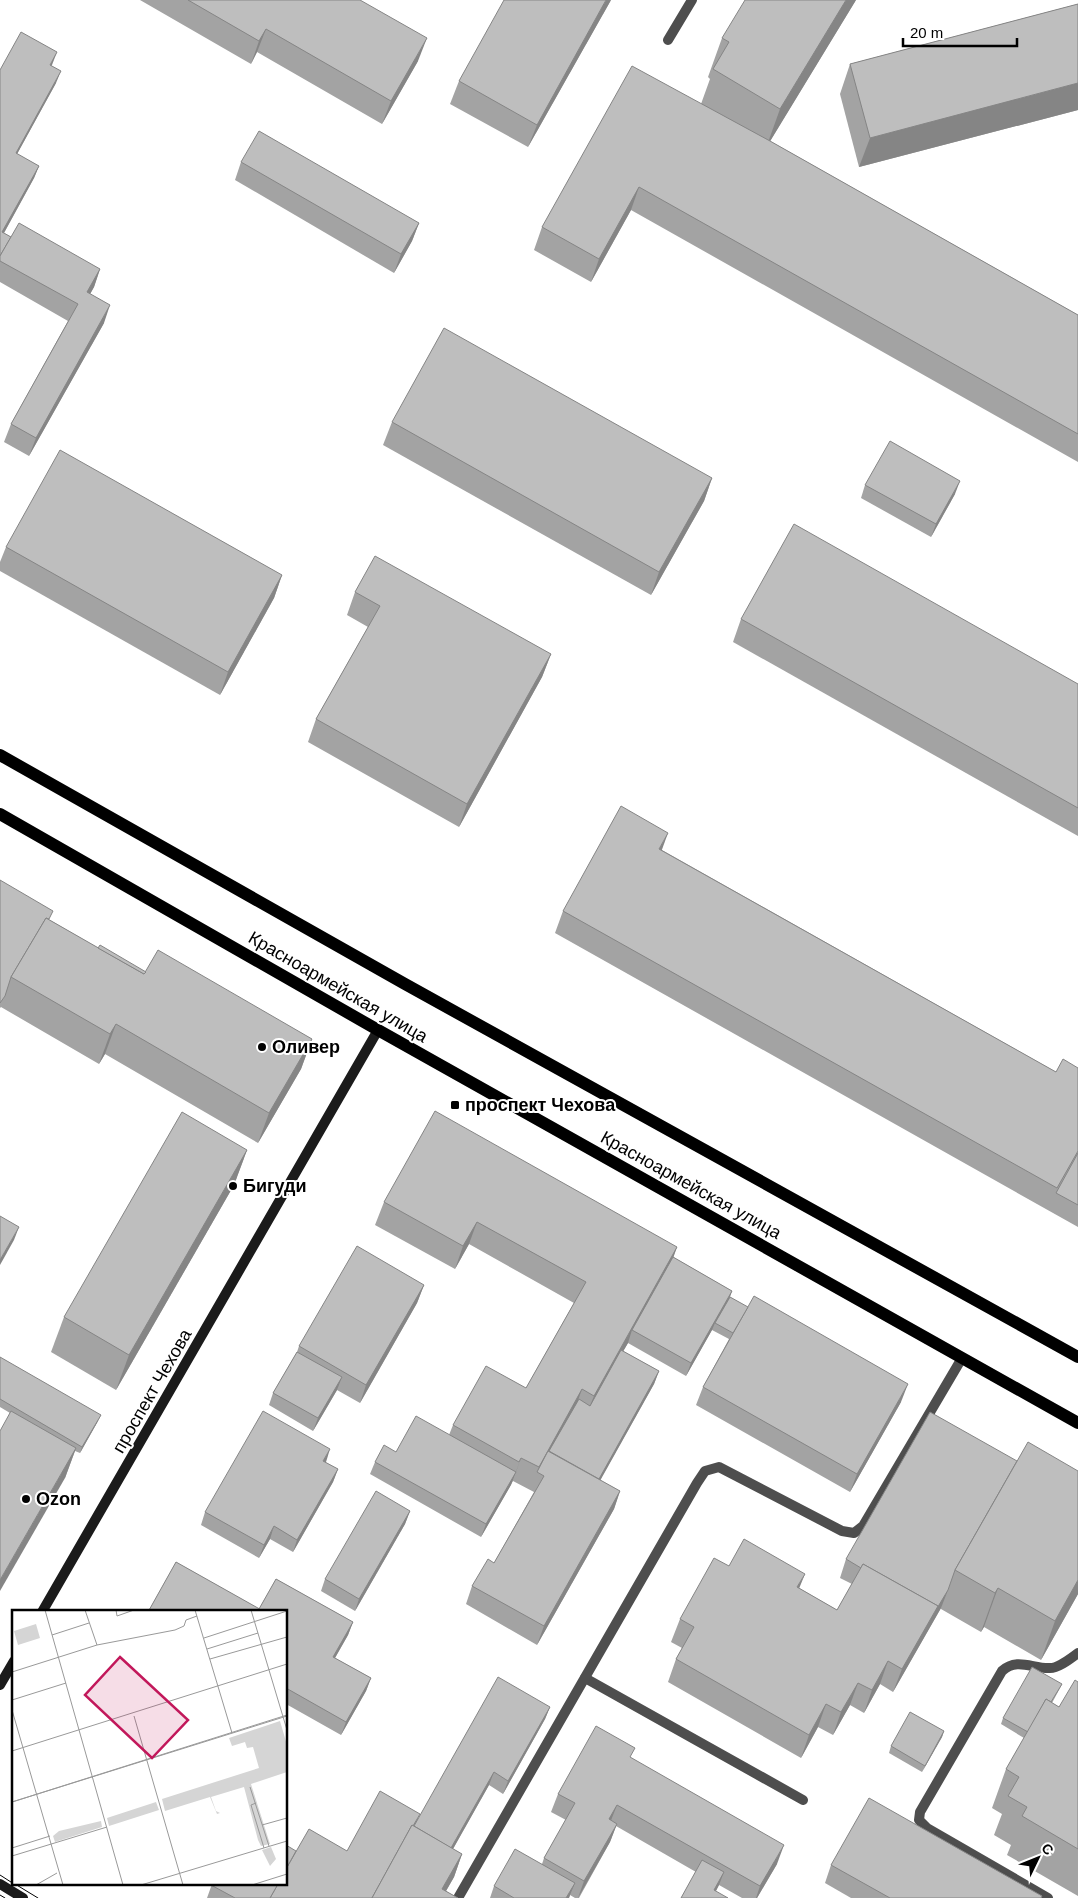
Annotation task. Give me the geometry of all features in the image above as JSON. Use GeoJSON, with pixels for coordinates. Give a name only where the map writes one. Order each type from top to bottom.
{"type":"FeatureCollection","features":[{"type":"Feature","properties":{"kind":"main road","name":"Красноармейская улица"},"geometry":{"type":"LineString","coordinates":[[0,755],[405,984],[1078,1357]]}},
{"type":"Feature","properties":{"kind":"main road","name":"Красноармейская улица"},"geometry":{"type":"LineString","coordinates":[[0,814],[378,1030],[1078,1423]]}},
{"type":"Feature","properties":{"kind":"street","name":"проспект Чехова"},"geometry":{"type":"LineString","coordinates":[[43,1610],[378,1030]]}},
{"type":"Feature","properties":{"kind":"street"},"geometry":{"type":"LineString","coordinates":[[0,1685],[12,1664]]}},
{"type":"Feature","properties":{"kind":"street"},"geometry":{"type":"LineString","coordinates":[[0,1884],[23,1898]]}},
{"type":"Feature","properties":{"kind":"lane"},"geometry":{"type":"LineString","coordinates":[[668,40],[692,0]]}},
{"type":"Feature","properties":{"kind":"lane"},"geometry":{"type":"LineString","coordinates":[[458,1898],[705,1471],[718,1467],[842,1531],[854,1533],[863,1526],[962,1358]]}},
{"type":"Feature","properties":{"kind":"lane"},"geometry":{"type":"LineString","coordinates":[[1045,1682],[1052,1668],[1078,1653]]}},
{"type":"Feature","properties":{"kind":"lane"},"geometry":{"type":"LineString","coordinates":[[1048,1898],[927,1828],[919,1820],[920,1812],[1002,1671],[1008,1665],[1016,1663],[1052,1668]]}},
{"type":"Feature","properties":{"kind":"lane"},"geometry":{"type":"LineString","coordinates":[[585,1678],[803,1800]]}},
{"type":"Feature","properties":{"kind":"building"},"geometry":{"type":"Polygon","coordinates":[[[188,0],[360,0],[427,38],[391,101],[266,29],[259,41],[188,0]]]}},
{"type":"Feature","properties":{"kind":"building"},"geometry":{"type":"Polygon","coordinates":[[[504,0],[606,0],[537,125],[459,81],[504,0]]]}},
{"type":"Feature","properties":{"kind":"building"},"geometry":{"type":"Polygon","coordinates":[[[745,0],[846,0],[780,109],[713,69],[729,42],[722,38],[745,0]]]}},
{"type":"Feature","properties":{"kind":"building"},"geometry":{"type":"Polygon","coordinates":[[[1078,4],[1078,83],[870,138],[850,64],[1078,4]]]}},
{"type":"Feature","properties":{"kind":"building"},"geometry":{"type":"Polygon","coordinates":[[[21,32],[57,52],[50,65],[61,71],[16,153],[39,166],[2,232],[11,237],[0,256],[0,70],[21,32]]]}},
{"type":"Feature","properties":{"kind":"building"},"geometry":{"type":"Polygon","coordinates":[[[632,66],[770,141],[1078,315],[1078,434],[639,187],[599,259],[542,227],[632,66]]]}},
{"type":"Feature","properties":{"kind":"building"},"geometry":{"type":"Polygon","coordinates":[[[259,131],[419,223],[401,254],[241,162],[259,131]]]}},
{"type":"Feature","properties":{"kind":"building"},"geometry":{"type":"Polygon","coordinates":[[[19,223],[100,269],[87,292],[110,305],[36,438],[11,424],[78,304],[0,261],[0,256],[19,223]]]}},
{"type":"Feature","properties":{"kind":"building"},"geometry":{"type":"Polygon","coordinates":[[[444,328],[712,478],[659,572],[392,422],[444,328]]]}},
{"type":"Feature","properties":{"kind":"building"},"geometry":{"type":"Polygon","coordinates":[[[890,441],[960,481],[936,524],[865,485],[890,441]]]}},
{"type":"Feature","properties":{"kind":"building"},"geometry":{"type":"Polygon","coordinates":[[[60,450],[282,575],[228,672],[6,547],[60,450]]]}},
{"type":"Feature","properties":{"kind":"building"},"geometry":{"type":"Polygon","coordinates":[[[794,524],[1078,684],[1078,808],[741,619],[794,524]]]}},
{"type":"Feature","properties":{"kind":"building"},"geometry":{"type":"Polygon","coordinates":[[[375,556],[551,654],[467,804],[316,719],[380,606],[355,592],[375,556]]]}},
{"type":"Feature","properties":{"kind":"building"},"geometry":{"type":"Polygon","coordinates":[[[621,806],[668,833],[659,849],[1056,1072],[1063,1059],[1078,1068],[1078,1151],[1057,1188],[563,911],[621,806]]]}},
{"type":"Feature","properties":{"kind":"building"},"geometry":{"type":"Polygon","coordinates":[[[0,880],[53,911],[49,919],[46,918],[11,977],[5,996],[0,1003],[0,880]]]}},
{"type":"Feature","properties":{"kind":"building"},"geometry":{"type":"Polygon","coordinates":[[[46,918],[144,974],[158,950],[312,1039],[269,1113],[116,1024],[110,1034],[11,977],[46,918]]]}},
{"type":"Feature","properties":{"kind":"building"},"geometry":{"type":"Polygon","coordinates":[[[100,945],[146,972],[144,974],[98,948],[100,945]]]}},
{"type":"Feature","properties":{"kind":"building"},"geometry":{"type":"Polygon","coordinates":[[[435,1111],[677,1247],[594,1396],[582,1389],[539,1467],[521,1458],[519,1462],[453,1425],[486,1366],[526,1388],[586,1282],[477,1222],[463,1246],[384,1202],[435,1111]]]}},
{"type":"Feature","properties":{"kind":"building"},"geometry":{"type":"Polygon","coordinates":[[[182,1112],[247,1150],[129,1355],[64,1317],[182,1112]]]}},
{"type":"Feature","properties":{"kind":"building"},"geometry":{"type":"Polygon","coordinates":[[[1078,1153],[1078,1205],[1056,1193],[1078,1153]]]}},
{"type":"Feature","properties":{"kind":"building"},"geometry":{"type":"Polygon","coordinates":[[[0,1216],[19,1227],[0,1260],[0,1216]]]}},
{"type":"Feature","properties":{"kind":"building"},"geometry":{"type":"Polygon","coordinates":[[[357,1246],[424,1285],[366,1385],[299,1346],[357,1246]]]}},
{"type":"Feature","properties":{"kind":"building"},"geometry":{"type":"Polygon","coordinates":[[[673,1257],[732,1291],[691,1363],[632,1330],[673,1257]]]}},
{"type":"Feature","properties":{"kind":"building"},"geometry":{"type":"Polygon","coordinates":[[[754,1296],[908,1384],[857,1474],[703,1387],[754,1296]]]}},
{"type":"Feature","properties":{"kind":"building"},"geometry":{"type":"Polygon","coordinates":[[[730,1297],[748,1307],[733,1333],[715,1323],[730,1297]]]}},
{"type":"Feature","properties":{"kind":"building"},"geometry":{"type":"Polygon","coordinates":[[[621,1350],[659,1371],[599,1479],[549,1451],[579,1399],[590,1406],[621,1350]]]}},
{"type":"Feature","properties":{"kind":"building"},"geometry":{"type":"Polygon","coordinates":[[[297,1352],[342,1377],[318,1418],[273,1393],[297,1352]]]}},
{"type":"Feature","properties":{"kind":"building"},"geometry":{"type":"Polygon","coordinates":[[[0,1357],[101,1415],[82,1447],[0,1399],[0,1357]]]}},
{"type":"Feature","properties":{"kind":"building"},"geometry":{"type":"Polygon","coordinates":[[[11,1411],[76,1448],[0,1580],[0,1431],[11,1411]]]}},
{"type":"Feature","properties":{"kind":"building"},"geometry":{"type":"Polygon","coordinates":[[[263,1411],[330,1449],[323,1461],[338,1469],[297,1540],[274,1526],[264,1545],[205,1512],[263,1411]]]}},
{"type":"Feature","properties":{"kind":"building"},"geometry":{"type":"Polygon","coordinates":[[[930,1412],[1017,1461],[955,1570],[948,1590],[936,1610],[938,1606],[863,1564],[861,1568],[846,1559],[930,1412]]]}},
{"type":"Feature","properties":{"kind":"building"},"geometry":{"type":"Polygon","coordinates":[[[416,1416],[516,1472],[486,1524],[375,1462],[384,1445],[396,1452],[416,1416]]]}},
{"type":"Feature","properties":{"kind":"building"},"geometry":{"type":"Polygon","coordinates":[[[1028,1442],[1078,1471],[1078,1580],[1055,1621],[998,1588],[995,1593],[955,1570],[1028,1442]]]}},
{"type":"Feature","properties":{"kind":"building"},"geometry":{"type":"Polygon","coordinates":[[[548,1451],[620,1491],[544,1626],[472,1586],[488,1559],[494,1563],[544,1476],[537,1472],[548,1451]]]}},
{"type":"Feature","properties":{"kind":"building"},"geometry":{"type":"Polygon","coordinates":[[[376,1491],[410,1511],[359,1599],[325,1579],[376,1491]]]}},
{"type":"Feature","properties":{"kind":"building"},"geometry":{"type":"Polygon","coordinates":[[[744,1539],[805,1574],[797,1587],[837,1610],[863,1564],[938,1606],[902,1669],[888,1661],[872,1690],[858,1683],[841,1712],[826,1704],[809,1735],[676,1659],[694,1627],[680,1619],[714,1558],[729,1566],[744,1539]]]}},
{"type":"Feature","properties":{"kind":"building"},"geometry":{"type":"Polygon","coordinates":[[[176,1562],[261,1610],[149,1610],[176,1562]]]}},
{"type":"Feature","properties":{"kind":"building"},"geometry":{"type":"Polygon","coordinates":[[[276,1579],[353,1622],[333,1657],[371,1678],[346,1722],[288,1689],[288,1610],[259,1609],[276,1579]]]}},
{"type":"Feature","properties":{"kind":"building"},"geometry":{"type":"Polygon","coordinates":[[[1032,1667],[1062,1684],[1051,1702],[1046,1699],[1028,1732],[1003,1718],[1032,1667]]]}},
{"type":"Feature","properties":{"kind":"building"},"geometry":{"type":"Polygon","coordinates":[[[498,1677],[550,1707],[508,1781],[494,1772],[451,1848],[414,1826],[498,1677]]]}},
{"type":"Feature","properties":{"kind":"building"},"geometry":{"type":"Polygon","coordinates":[[[1075,1680],[1078,1682],[1078,1849],[1022,1816],[1027,1807],[1008,1796],[1019,1777],[1006,1769],[1046,1699],[1059,1707],[1075,1680]]]}},
{"type":"Feature","properties":{"kind":"building"},"geometry":{"type":"Polygon","coordinates":[[[910,1712],[944,1731],[925,1766],[891,1746],[910,1712]]]}},
{"type":"Feature","properties":{"kind":"building"},"geometry":{"type":"Polygon","coordinates":[[[596,1726],[635,1748],[630,1757],[784,1845],[760,1886],[617,1805],[609,1819],[617,1824],[584,1881],[544,1858],[575,1803],[558,1794],[596,1726]]]}},
{"type":"Feature","properties":{"kind":"building"},"geometry":{"type":"Polygon","coordinates":[[[380,1791],[420,1814],[372,1898],[270,1898],[277,1886],[288,1886],[288,1866],[309,1829],[347,1851],[380,1791]]]}},
{"type":"Feature","properties":{"kind":"building"},"geometry":{"type":"Polygon","coordinates":[[[869,1798],[1042,1896],[1041,1898],[890,1898],[831,1865],[869,1798]]]}},
{"type":"Feature","properties":{"kind":"building"},"geometry":{"type":"Polygon","coordinates":[[[412,1825],[462,1854],[442,1889],[458,1898],[372,1898],[412,1825]]]}},
{"type":"Feature","properties":{"kind":"building"},"geometry":{"type":"Polygon","coordinates":[[[288,1846],[296,1851],[288,1865],[288,1846]]]}},
{"type":"Feature","properties":{"kind":"building"},"geometry":{"type":"Polygon","coordinates":[[[515,1849],[575,1883],[566,1898],[514,1898],[494,1886],[515,1849]]]}},
{"type":"Feature","properties":{"kind":"building"},"geometry":{"type":"Polygon","coordinates":[[[702,1860],[724,1872],[714,1890],[728,1898],[681,1898],[702,1860]]]}},
{"type":"Feature","properties":{"kind":"building"},"geometry":{"type":"Polygon","coordinates":[[[213,1886],[277,1886],[270,1898],[235,1898],[213,1886]]]}},
{"type":"Feature","properties":{"kind":"tram line"},"geometry":{"type":"LineString","coordinates":[[0,1875],[12,1883]]}},
{"type":"Feature","properties":{"kind":"tram line"},"geometry":{"type":"LineString","coordinates":[[18,1886],[38,1898]]}},
{"type":"Feature","properties":{"kind":"tram line"},"geometry":{"type":"LineString","coordinates":[[0,1895],[5,1898]]}},
{"type":"Feature","properties":{"kind":"place","name":"Оливер"},"geometry":{"type":"Point","coordinates":[262,1047]}},
{"type":"Feature","properties":{"kind":"place","name":"проспект Чехова"},"geometry":{"type":"Point","coordinates":[455,1105]}},
{"type":"Feature","properties":{"kind":"place","name":"Бигуди"},"geometry":{"type":"Point","coordinates":[233,1186]}},
{"type":"Feature","properties":{"kind":"place","name":"Ozon"},"geometry":{"type":"Point","coordinates":[26,1499]}}]}
